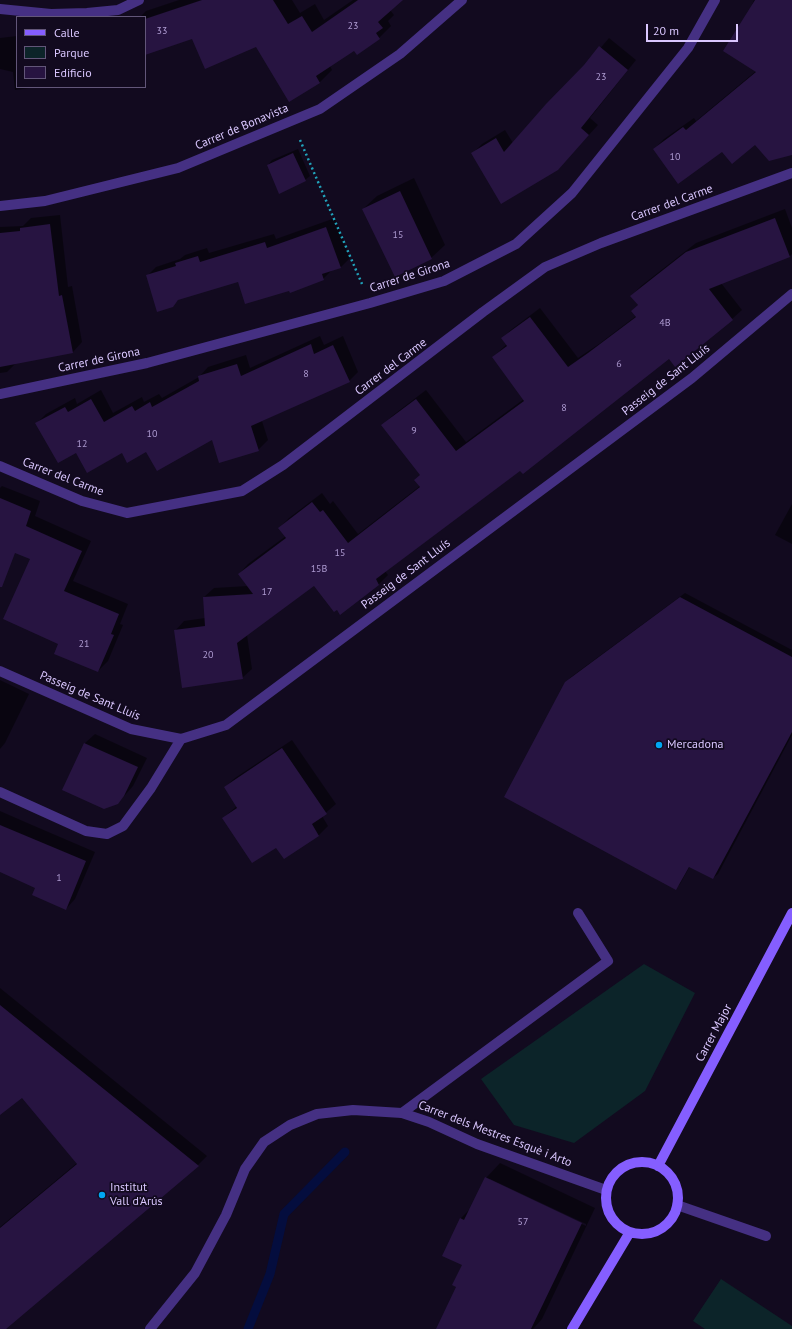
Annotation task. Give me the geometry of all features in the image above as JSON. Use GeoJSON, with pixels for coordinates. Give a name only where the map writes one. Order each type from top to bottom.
{"type":"FeatureCollection","features":[{"type":"Feature","properties":{"kind":"street"},"geometry":{"type":"LineString","coordinates":[[0,9],[51,14],[87,13],[118,10],[140,0]]}},
{"type":"Feature","properties":{"kind":"street","name":"Carrer de Bonavista"},"geometry":{"type":"LineString","coordinates":[[0,206],[45,202],[178,168],[320,109],[400,54],[462,0]]}},
{"type":"Feature","properties":{"kind":"street","name":"Carrer de Girona"},"geometry":{"type":"LineString","coordinates":[[0,394],[147,363],[370,303],[444,281],[516,244],[572,193],[688,48],[715,0]]}},
{"type":"Feature","properties":{"kind":"street","name":"Carrer del Carme"},"geometry":{"type":"LineString","coordinates":[[0,466],[82,501],[127,513],[242,491],[284,465],[477,317],[545,267],[602,243],[792,173]]}},
{"type":"Feature","properties":{"kind":"street","name":"Passeig de Sant Lluís"},"geometry":{"type":"LineString","coordinates":[[0,671],[131,729],[181,740],[226,725],[686,382],[792,294]]}},
{"type":"Feature","properties":{"kind":"street"},"geometry":{"type":"LineString","coordinates":[[0,792],[86,831],[107,834],[123,826],[151,788],[181,740]]}},
{"type":"Feature","properties":{"kind":"street"},"geometry":{"type":"LineString","coordinates":[[402,1113],[608,961],[578,913]]}},
{"type":"Feature","properties":{"kind":"street","name":"Carrer Major"},"geometry":{"type":"LineString","coordinates":[[658,1166],[792,913]]}},
{"type":"Feature","properties":{"kind":"street","name":"Carrer dels Mestres Esquè i Arto"},"geometry":{"type":"LineString","coordinates":[[150,1329],[195,1273],[226,1214],[245,1169],[264,1142],[290,1124],[317,1114],[353,1110],[402,1113],[430,1122],[477,1144],[606,1190]]}},
{"type":"Feature","properties":{"kind":"street"},"geometry":{"type":"LineString","coordinates":[[633,1162],[647,1162],[658,1166],[670,1173],[675,1181],[679,1194],[677,1205],[671,1218],[663,1227],[653,1233],[642,1234],[630,1232],[616,1224],[609,1216],[605,1204],[606,1190],[612,1177],[622,1167],[633,1162]]}},
{"type":"Feature","properties":{"kind":"street"},"geometry":{"type":"LineString","coordinates":[[677,1205],[766,1236]]}},
{"type":"Feature","properties":{"kind":"street"},"geometry":{"type":"LineString","coordinates":[[572,1329],[630,1232]]}},
{"type":"Feature","properties":{"kind":"path"},"geometry":{"type":"LineString","coordinates":[[292,121],[370,303]]}},
{"type":"Feature","properties":{"kind":"green space"},"geometry":{"type":"Polygon","coordinates":[[[644,964],[695,993],[645,1091],[574,1143],[514,1125],[481,1079],[644,964]]]}},
{"type":"Feature","properties":{"kind":"green space"},"geometry":{"type":"Polygon","coordinates":[[[721,1279],[792,1326],[792,1329],[705,1329],[693,1321],[721,1279]]]}},
{"type":"Feature","properties":{"kind":"building"},"geometry":{"type":"Polygon","coordinates":[[[202,0],[273,0],[288,24],[302,16],[312,32],[358,0],[403,0],[378,22],[383,28],[376,33],[380,39],[357,55],[354,51],[316,76],[320,83],[289,102],[256,47],[205,69],[192,39],[146,55],[146,19],[202,0]]]}},
{"type":"Feature","properties":{"kind":"building"},"geometry":{"type":"Polygon","coordinates":[[[755,0],[792,0],[792,155],[769,161],[755,145],[732,164],[722,152],[678,184],[653,149],[683,127],[686,130],[756,72],[723,51],[755,0]]]}},
{"type":"Feature","properties":{"kind":"building"},"geometry":{"type":"Polygon","coordinates":[[[599,46],[628,70],[581,128],[589,135],[558,170],[501,204],[471,153],[496,138],[504,152],[546,104],[584,65],[599,46]]]}},
{"type":"Feature","properties":{"kind":"building"},"geometry":{"type":"Polygon","coordinates":[[[293,153],[306,181],[279,194],[267,165],[293,153]]]}},
{"type":"Feature","properties":{"kind":"building"},"geometry":{"type":"Polygon","coordinates":[[[400,191],[432,259],[395,277],[362,209],[400,191]]]}},
{"type":"Feature","properties":{"kind":"building"},"geometry":{"type":"Polygon","coordinates":[[[775,218],[790,257],[709,289],[733,320],[675,367],[669,359],[523,474],[520,471],[376,579],[379,585],[340,615],[337,610],[334,612],[314,586],[237,643],[243,679],[182,688],[174,630],[205,626],[203,597],[253,594],[238,574],[286,538],[278,528],[312,502],[320,512],[323,510],[348,543],[420,487],[414,480],[420,475],[381,425],[416,399],[456,451],[524,401],[492,357],[507,346],[501,338],[530,317],[568,367],[636,317],[631,311],[638,305],[630,296],[686,252],[775,218]]]}},
{"type":"Feature","properties":{"kind":"building"},"geometry":{"type":"Polygon","coordinates":[[[50,224],[59,296],[62,295],[73,353],[0,367],[0,233],[20,231],[20,228],[50,224]]]}},
{"type":"Feature","properties":{"kind":"building"},"geometry":{"type":"Polygon","coordinates":[[[326,227],[341,268],[322,274],[324,280],[290,293],[289,291],[245,304],[238,282],[178,300],[173,307],[157,312],[146,275],[176,266],[175,263],[198,256],[200,262],[265,242],[267,248],[326,227]]]}},
{"type":"Feature","properties":{"kind":"building"},"geometry":{"type":"Polygon","coordinates":[[[311,344],[314,354],[333,345],[350,382],[251,426],[259,451],[219,463],[212,440],[157,471],[146,452],[127,463],[122,453],[87,473],[76,453],[58,463],[35,423],[65,407],[68,412],[91,399],[104,422],[132,406],[135,411],[150,402],[152,407],[199,381],[198,376],[237,364],[241,376],[311,344]]]}},
{"type":"Feature","properties":{"kind":"building"},"geometry":{"type":"Polygon","coordinates":[[[0,498],[31,511],[26,526],[82,551],[64,591],[119,614],[111,634],[114,635],[98,672],[54,654],[58,644],[3,619],[30,559],[15,553],[2,587],[0,587],[0,498]]]}},
{"type":"Feature","properties":{"kind":"building","name":"Mercadona"},"geometry":{"type":"Polygon","coordinates":[[[680,597],[792,657],[792,732],[713,879],[689,867],[676,890],[504,797],[565,682],[680,597]]]}},
{"type":"Feature","properties":{"kind":"building"},"geometry":{"type":"Polygon","coordinates":[[[84,743],[138,767],[124,796],[118,804],[104,809],[62,790],[84,743]]]}},
{"type":"Feature","properties":{"kind":"building"},"geometry":{"type":"Polygon","coordinates":[[[282,748],[327,814],[312,824],[319,836],[284,859],[276,848],[252,863],[222,818],[237,808],[224,787],[282,748]]]}},
{"type":"Feature","properties":{"kind":"building"},"geometry":{"type":"Polygon","coordinates":[[[0,825],[86,861],[66,910],[32,895],[35,888],[0,872],[0,825]]]}},
{"type":"Feature","properties":{"kind":"building","name":"Institut Vall d'Arús"},"geometry":{"type":"Polygon","coordinates":[[[0,1005],[199,1166],[6,1329],[0,1329],[0,1228],[77,1164],[22,1098],[0,1115],[0,1005]]]}},
{"type":"Feature","properties":{"kind":"building"},"geometry":{"type":"Polygon","coordinates":[[[485,1177],[582,1223],[531,1329],[436,1329],[456,1287],[452,1285],[462,1265],[442,1256],[460,1218],[464,1220],[485,1177]]]}},
{"type":"Feature","properties":{"kind":"waterway"},"geometry":{"type":"LineString","coordinates":[[248,1329],[270,1274],[284,1214],[345,1152]]}},
{"type":"Feature","properties":{"kind":"place","name":"Mercadona"},"geometry":{"type":"Point","coordinates":[659,745]}},
{"type":"Feature","properties":{"kind":"place","name":"Institut Vall d'Arús"},"geometry":{"type":"Point","coordinates":[102,1195]}}]}
